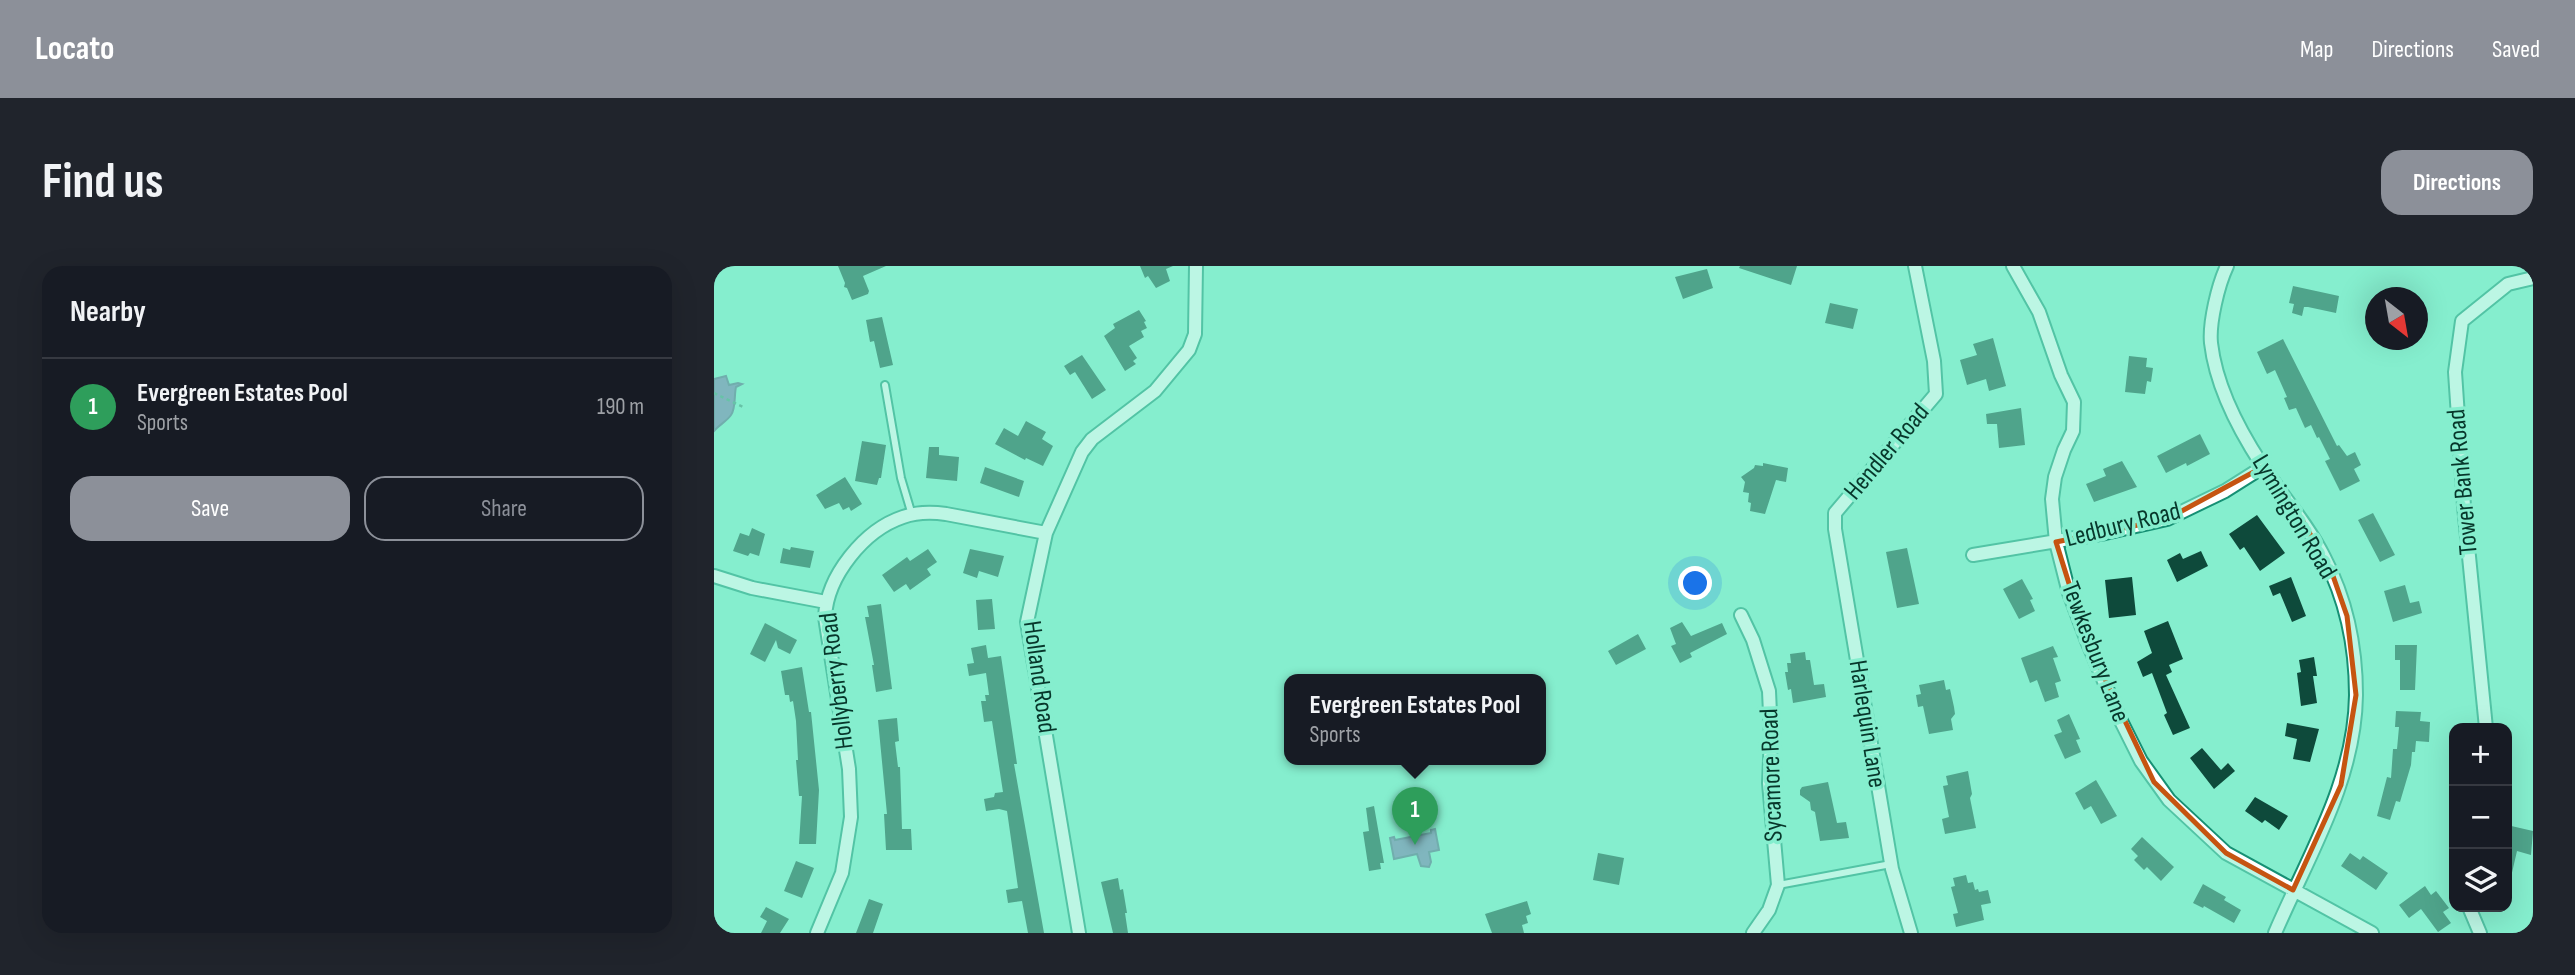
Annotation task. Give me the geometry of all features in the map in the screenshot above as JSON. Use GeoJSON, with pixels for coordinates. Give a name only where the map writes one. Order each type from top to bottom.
{"type":"FeatureCollection","features":[{"type":"Feature","properties":{"kind":"street","name":"Holland Road"},"geometry":{"type":"LineString","coordinates":[[1079,933],[1027,622],[1046,533],[1074,467],[1092,439],[1155,391],[1189,350],[1195,334],[1196,266]]}},
{"type":"Feature","properties":{"kind":"street","name":"Hendler Road"},"geometry":{"type":"LineString","coordinates":[[1835,513],[1936,394],[1934,361],[1915,266]]}},
{"type":"Feature","properties":{"kind":"street","name":"Tewkesbury Lane"},"geometry":{"type":"LineString","coordinates":[[2013,266],[2039,312],[2061,375],[2074,402],[2074,431],[2055,477],[2052,499],[2056,542],[2069,593],[2124,728],[2154,782],[2185,817],[2226,853],[2372,933]]}},
{"type":"Feature","properties":{"kind":"street","name":"Lymington Road"},"geometry":{"type":"LineString","coordinates":[[2227,266],[2214,309],[2211,342],[2217,368],[2236,419],[2263,467],[2301,518],[2332,573],[2347,616],[2354,659],[2356,695],[2341,785],[2275,933]]}},
{"type":"Feature","properties":{"kind":"street","name":"Tower Bank Road"},"geometry":{"type":"LineString","coordinates":[[2486,723],[2464,506],[2456,361],[2462,321],[2508,284],[2533,278]]}},
{"type":"Feature","properties":{"kind":"street","name":"Ledbury Road"},"geometry":{"type":"LineString","coordinates":[[1973,555],[2056,542],[2167,519],[2225,491],[2263,467]]}},
{"type":"Feature","properties":{"kind":"street","name":"Hollyberry Road"},"geometry":{"type":"LineString","coordinates":[[817,933],[842,873],[851,817],[849,769],[825,617],[826,602],[838,577],[853,554],[874,534],[912,514],[947,513],[1046,533]]}},
{"type":"Feature","properties":{"kind":"street","name":"Harlequin Lane"},"geometry":{"type":"LineString","coordinates":[[1835,513],[1835,529],[1891,864],[1911,933]]}},
{"type":"Feature","properties":{"kind":"street"},"geometry":{"type":"LineString","coordinates":[[714,576],[752,588],[826,602]]}},
{"type":"Feature","properties":{"kind":"street","name":"Sycamore Road"},"geometry":{"type":"LineString","coordinates":[[1741,615],[1753,640],[1769,691],[1771,736],[1769,783],[1777,885],[1769,910],[1754,933]]}},
{"type":"Feature","properties":{"kind":"street"},"geometry":{"type":"LineString","coordinates":[[2471,912],[2480,933]]}},
{"type":"Feature","properties":{"kind":"lane"},"geometry":{"type":"LineString","coordinates":[[885,385],[901,478],[912,514]]}},
{"type":"Feature","properties":{"kind":"lane"},"geometry":{"type":"LineString","coordinates":[[1777,885],[1891,864]]}},
{"type":"Feature","properties":{"kind":"path"},"geometry":{"type":"LineString","coordinates":[[714,393],[743,407]]}},
{"type":"Feature","properties":{"kind":"highlighted area"},"geometry":{"type":"Polygon","coordinates":[[[2263,467],[2301,518],[2332,573],[2347,616],[2356,695],[2341,785],[2293,890],[2226,853],[2154,782],[2087,641],[2056,542],[2167,519],[2263,467]]]}},
{"type":"Feature","properties":{"kind":"shaded area"},"geometry":{"type":"Polygon","coordinates":[[[726,376],[729,385],[742,384],[736,387],[731,415],[714,431],[714,379],[726,376]]]}},
{"type":"Feature","properties":{"kind":"shaded area"},"geometry":{"type":"Polygon","coordinates":[[[1435,829],[1439,850],[1429,852],[1429,867],[1421,866],[1417,854],[1394,859],[1390,838],[1394,837],[1395,840],[1431,833],[1431,830],[1435,829]]]}},
{"type":"Feature","properties":{"kind":"building"},"geometry":{"type":"Polygon","coordinates":[[[838,266],[886,266],[863,276],[868,294],[852,300],[844,287],[838,266]]]}},
{"type":"Feature","properties":{"kind":"building"},"geometry":{"type":"Polygon","coordinates":[[[1140,266],[1173,266],[1166,269],[1170,281],[1156,288],[1148,276],[1145,278],[1140,266]]]}},
{"type":"Feature","properties":{"kind":"building"},"geometry":{"type":"Polygon","coordinates":[[[1797,266],[1791,285],[1739,268],[1797,266]]]}},
{"type":"Feature","properties":{"kind":"building"},"geometry":{"type":"Polygon","coordinates":[[[1707,269],[1713,288],[1683,299],[1675,277],[1707,269]]]}},
{"type":"Feature","properties":{"kind":"building"},"geometry":{"type":"Polygon","coordinates":[[[2293,286],[2339,296],[2336,313],[2304,307],[2302,316],[2292,313],[2294,304],[2289,303],[2293,286]]]}},
{"type":"Feature","properties":{"kind":"building"},"geometry":{"type":"Polygon","coordinates":[[[1830,303],[1858,309],[1853,329],[1825,323],[1830,303]]]}},
{"type":"Feature","properties":{"kind":"building"},"geometry":{"type":"Polygon","coordinates":[[[1139,310],[1147,328],[1141,331],[1144,337],[1129,346],[1137,358],[1133,361],[1136,364],[1125,371],[1104,336],[1115,328],[1113,324],[1139,310]]]}},
{"type":"Feature","properties":{"kind":"building"},"geometry":{"type":"Polygon","coordinates":[[[882,317],[893,365],[880,368],[874,341],[870,342],[866,320],[882,317]]]}},
{"type":"Feature","properties":{"kind":"building"},"geometry":{"type":"Polygon","coordinates":[[[1993,338],[2006,386],[1989,391],[1986,379],[1967,385],[1960,360],[1977,355],[1973,344],[1993,338]]]}},
{"type":"Feature","properties":{"kind":"building"},"geometry":{"type":"Polygon","coordinates":[[[2283,339],[2337,446],[2339,445],[2347,456],[2355,452],[2361,465],[2354,469],[2360,481],[2340,491],[2325,461],[2330,459],[2319,437],[2317,438],[2311,425],[2305,428],[2296,408],[2289,410],[2284,398],[2287,397],[2275,370],[2267,374],[2257,352],[2283,339]]]}},
{"type":"Feature","properties":{"kind":"building"},"geometry":{"type":"Polygon","coordinates":[[[1082,355],[1106,390],[1092,399],[1075,372],[1070,375],[1064,366],[1082,355]]]}},
{"type":"Feature","properties":{"kind":"building"},"geometry":{"type":"Polygon","coordinates":[[[2129,356],[2147,358],[2146,367],[2153,368],[2151,382],[2147,381],[2145,394],[2125,392],[2129,356]]]}},
{"type":"Feature","properties":{"kind":"building"},"geometry":{"type":"Polygon","coordinates":[[[2021,408],[2025,445],[1999,448],[1997,424],[1987,424],[1986,414],[2021,408]]]}},
{"type":"Feature","properties":{"kind":"building"},"geometry":{"type":"Polygon","coordinates":[[[1026,421],[1046,432],[1042,439],[1053,446],[1043,466],[995,444],[1004,428],[1018,436],[1026,421]]]}},
{"type":"Feature","properties":{"kind":"building"},"geometry":{"type":"Polygon","coordinates":[[[2200,434],[2210,454],[2166,473],[2157,456],[2200,434]]]}},
{"type":"Feature","properties":{"kind":"building"},"geometry":{"type":"Polygon","coordinates":[[[862,441],[886,445],[881,478],[877,485],[855,481],[862,441]]]}},
{"type":"Feature","properties":{"kind":"building"},"geometry":{"type":"Polygon","coordinates":[[[929,447],[939,447],[939,455],[959,457],[957,481],[926,478],[929,447]]]}},
{"type":"Feature","properties":{"kind":"building"},"geometry":{"type":"Polygon","coordinates":[[[2122,461],[2137,487],[2094,502],[2086,484],[2106,476],[2103,469],[2122,461]]]}},
{"type":"Feature","properties":{"kind":"building"},"geometry":{"type":"Polygon","coordinates":[[[1763,463],[1788,468],[1786,482],[1776,480],[1765,514],[1750,511],[1749,493],[1743,492],[1745,482],[1741,477],[1755,465],[1763,466],[1763,463]]]}},
{"type":"Feature","properties":{"kind":"building"},"geometry":{"type":"Polygon","coordinates":[[[985,467],[1024,481],[1019,497],[980,483],[985,467]]]}},
{"type":"Feature","properties":{"kind":"building"},"geometry":{"type":"Polygon","coordinates":[[[845,477],[862,504],[851,511],[849,507],[843,510],[839,503],[825,509],[816,495],[845,477]]]}},
{"type":"Feature","properties":{"kind":"building"},"geometry":{"type":"Polygon","coordinates":[[[2373,513],[2395,555],[2380,562],[2358,520],[2373,513]]]}},
{"type":"Feature","properties":{"kind":"building"},"geometry":{"type":"Polygon","coordinates":[[[2257,515],[2285,553],[2260,571],[2244,547],[2240,550],[2229,534],[2257,515]]]}},
{"type":"Feature","properties":{"kind":"building"},"geometry":{"type":"Polygon","coordinates":[[[752,528],[765,534],[759,556],[733,551],[740,533],[749,536],[752,528]]]}},
{"type":"Feature","properties":{"kind":"building"},"geometry":{"type":"Polygon","coordinates":[[[791,547],[814,551],[810,568],[780,563],[783,548],[790,550],[791,547]]]}},
{"type":"Feature","properties":{"kind":"building"},"geometry":{"type":"Polygon","coordinates":[[[1907,548],[1919,604],[1897,608],[1886,552],[1907,548]]]}},
{"type":"Feature","properties":{"kind":"building"},"geometry":{"type":"Polygon","coordinates":[[[928,549],[937,562],[927,569],[931,575],[910,590],[906,584],[894,592],[882,575],[907,557],[910,561],[928,549]]]}},
{"type":"Feature","properties":{"kind":"building"},"geometry":{"type":"Polygon","coordinates":[[[970,549],[1004,556],[998,577],[979,571],[977,578],[963,573],[970,549]]]}},
{"type":"Feature","properties":{"kind":"building"},"geometry":{"type":"Polygon","coordinates":[[[2201,551],[2208,566],[2177,582],[2167,560],[2180,553],[2183,559],[2201,551]]]}},
{"type":"Feature","properties":{"kind":"building"},"geometry":{"type":"Polygon","coordinates":[[[2132,577],[2136,615],[2109,618],[2105,580],[2132,577]]]}},
{"type":"Feature","properties":{"kind":"building"},"geometry":{"type":"Polygon","coordinates":[[[2291,577],[2306,616],[2292,622],[2280,593],[2273,596],[2269,586],[2291,577]]]}},
{"type":"Feature","properties":{"kind":"building"},"geometry":{"type":"Polygon","coordinates":[[[2022,579],[2033,599],[2030,600],[2035,611],[2019,619],[2003,589],[2022,579]]]}},
{"type":"Feature","properties":{"kind":"building"},"geometry":{"type":"Polygon","coordinates":[[[2405,585],[2410,603],[2419,601],[2422,613],[2393,622],[2384,591],[2405,585]]]}},
{"type":"Feature","properties":{"kind":"building"},"geometry":{"type":"Polygon","coordinates":[[[992,599],[995,629],[978,630],[976,600],[992,599]]]}},
{"type":"Feature","properties":{"kind":"building"},"geometry":{"type":"Polygon","coordinates":[[[881,604],[892,689],[876,692],[865,617],[869,617],[867,606],[881,604]]]}},
{"type":"Feature","properties":{"kind":"building"},"geometry":{"type":"Polygon","coordinates":[[[2168,621],[2183,659],[2169,665],[2172,672],[2166,675],[2190,728],[2173,735],[2164,715],[2167,713],[2152,673],[2143,677],[2137,662],[2152,653],[2144,631],[2168,621]]]}},
{"type":"Feature","properties":{"kind":"building"},"geometry":{"type":"Polygon","coordinates":[[[1682,622],[1691,636],[1722,623],[1727,634],[1690,653],[1692,657],[1680,663],[1671,646],[1676,644],[1670,628],[1682,622]]]}},
{"type":"Feature","properties":{"kind":"building"},"geometry":{"type":"Polygon","coordinates":[[[765,623],[797,640],[790,654],[778,648],[776,640],[765,662],[750,654],[765,623]]]}},
{"type":"Feature","properties":{"kind":"building"},"geometry":{"type":"Polygon","coordinates":[[[1638,634],[1646,649],[1616,665],[1608,651],[1638,634]]]}},
{"type":"Feature","properties":{"kind":"building"},"geometry":{"type":"Polygon","coordinates":[[[986,645],[988,658],[1001,656],[1017,764],[1014,764],[1044,933],[1028,933],[1022,901],[1008,903],[1006,890],[1018,888],[1007,811],[986,811],[984,799],[1003,792],[992,721],[984,722],[981,701],[986,701],[985,695],[989,695],[986,673],[969,676],[967,664],[974,663],[971,648],[986,645]]]}},
{"type":"Feature","properties":{"kind":"building"},"geometry":{"type":"Polygon","coordinates":[[[2395,645],[2417,645],[2415,690],[2400,690],[2400,660],[2395,660],[2395,645]]]}},
{"type":"Feature","properties":{"kind":"building"},"geometry":{"type":"Polygon","coordinates":[[[2053,646],[2058,657],[2053,658],[2061,681],[2055,683],[2059,697],[2045,702],[2037,680],[2030,683],[2021,658],[2053,646]]]}},
{"type":"Feature","properties":{"kind":"building"},"geometry":{"type":"Polygon","coordinates":[[[1805,652],[1806,660],[1810,660],[1814,685],[1824,684],[1826,697],[1793,703],[1785,672],[1788,672],[1787,663],[1791,663],[1790,654],[1805,652]]]}},
{"type":"Feature","properties":{"kind":"building"},"geometry":{"type":"Polygon","coordinates":[[[2314,657],[2317,676],[2313,676],[2317,703],[2301,706],[2297,673],[2301,672],[2299,660],[2314,657]]]}},
{"type":"Feature","properties":{"kind":"building"},"geometry":{"type":"Polygon","coordinates":[[[802,667],[811,712],[819,790],[816,844],[799,844],[802,796],[799,796],[796,760],[796,721],[793,701],[790,702],[789,695],[785,695],[781,671],[802,667]]]}},
{"type":"Feature","properties":{"kind":"building"},"geometry":{"type":"Polygon","coordinates":[[[1944,680],[1946,690],[1950,689],[1954,707],[1955,714],[1951,719],[1953,730],[1929,734],[1923,706],[1918,707],[1916,695],[1921,694],[1919,685],[1944,680]]]}},
{"type":"Feature","properties":{"kind":"building"},"geometry":{"type":"Polygon","coordinates":[[[2396,711],[2421,712],[2420,721],[2430,722],[2429,742],[2416,741],[2400,802],[2396,801],[2390,820],[2377,816],[2387,777],[2391,778],[2393,749],[2397,749],[2399,727],[2395,727],[2396,711]]]}},
{"type":"Feature","properties":{"kind":"building"},"geometry":{"type":"Polygon","coordinates":[[[2069,714],[2080,739],[2076,740],[2081,752],[2065,759],[2054,735],[2062,732],[2057,720],[2069,714]]]}},
{"type":"Feature","properties":{"kind":"building"},"geometry":{"type":"Polygon","coordinates":[[[897,718],[899,741],[895,742],[900,767],[902,829],[911,829],[912,850],[886,850],[884,814],[887,814],[878,720],[897,718]]]}},
{"type":"Feature","properties":{"kind":"building"},"geometry":{"type":"Polygon","coordinates":[[[2287,723],[2319,729],[2310,762],[2293,759],[2297,739],[2285,736],[2287,723]]]}},
{"type":"Feature","properties":{"kind":"building"},"geometry":{"type":"Polygon","coordinates":[[[2202,748],[2221,770],[2228,763],[2235,771],[2214,789],[2190,758],[2202,748]]]}},
{"type":"Feature","properties":{"kind":"building"},"geometry":{"type":"Polygon","coordinates":[[[1968,771],[1976,828],[1945,834],[1942,819],[1949,817],[1943,786],[1948,785],[1946,776],[1968,771]]]}},
{"type":"Feature","properties":{"kind":"building"},"geometry":{"type":"Polygon","coordinates":[[[2096,780],[2117,816],[2101,824],[2091,806],[2084,810],[2075,793],[2096,780]]]}},
{"type":"Feature","properties":{"kind":"building"},"geometry":{"type":"Polygon","coordinates":[[[1828,782],[1837,823],[1846,822],[1849,838],[1820,841],[1815,812],[1811,810],[1810,802],[1800,795],[1802,787],[1828,782]]]}},
{"type":"Feature","properties":{"kind":"building"},"geometry":{"type":"Polygon","coordinates":[[[2255,797],[2288,816],[2279,830],[2265,820],[2262,823],[2245,811],[2255,797]]]}},
{"type":"Feature","properties":{"kind":"building"},"geometry":{"type":"Polygon","coordinates":[[[1374,806],[1384,863],[1380,863],[1381,869],[1369,871],[1363,832],[1369,831],[1366,808],[1374,806]]]}},
{"type":"Feature","properties":{"kind":"building"},"geometry":{"type":"Polygon","coordinates":[[[2512,826],[2533,831],[2531,855],[2517,851],[2512,873],[2512,826]]]}},
{"type":"Feature","properties":{"kind":"building"},"geometry":{"type":"Polygon","coordinates":[[[2142,837],[2174,867],[2161,881],[2147,867],[2144,870],[2134,860],[2138,856],[2131,849],[2142,837]]]}},
{"type":"Feature","properties":{"kind":"building"},"geometry":{"type":"Polygon","coordinates":[[[1598,853],[1624,858],[1619,885],[1593,880],[1598,853]]]}},
{"type":"Feature","properties":{"kind":"building"},"geometry":{"type":"Polygon","coordinates":[[[2350,853],[2360,860],[2363,856],[2388,873],[2376,890],[2341,866],[2350,853]]]}},
{"type":"Feature","properties":{"kind":"building"},"geometry":{"type":"Polygon","coordinates":[[[796,861],[814,868],[802,898],[784,891],[796,861]]]}},
{"type":"Feature","properties":{"kind":"building"},"geometry":{"type":"Polygon","coordinates":[[[1966,875],[1968,883],[1973,882],[1975,890],[1988,890],[1991,903],[1981,905],[1984,920],[1956,927],[1953,914],[1958,913],[1951,887],[1955,886],[1953,878],[1966,875]]]}},
{"type":"Feature","properties":{"kind":"building"},"geometry":{"type":"Polygon","coordinates":[[[1118,878],[1120,890],[1123,889],[1128,933],[1113,933],[1101,882],[1118,878]]]}},
{"type":"Feature","properties":{"kind":"building"},"geometry":{"type":"Polygon","coordinates":[[[2203,884],[2226,897],[2224,900],[2241,910],[2234,923],[2204,906],[2203,908],[2193,903],[2203,884]]]}},
{"type":"Feature","properties":{"kind":"building"},"geometry":{"type":"Polygon","coordinates":[[[2425,886],[2431,895],[2436,891],[2449,908],[2443,912],[2451,923],[2438,932],[2421,909],[2409,918],[2399,905],[2425,886]]]}},
{"type":"Feature","properties":{"kind":"building"},"geometry":{"type":"Polygon","coordinates":[[[869,899],[883,904],[873,933],[856,933],[869,899]]]}},
{"type":"Feature","properties":{"kind":"building"},"geometry":{"type":"Polygon","coordinates":[[[1527,901],[1531,914],[1526,916],[1528,923],[1522,925],[1524,933],[1492,933],[1485,914],[1527,901]]]}},
{"type":"Feature","properties":{"kind":"building"},"geometry":{"type":"Polygon","coordinates":[[[766,907],[789,919],[780,933],[761,933],[767,921],[760,917],[766,907]]]}},
{"type":"Feature","properties":{"kind":"place","name":"Evergreen Estates Pool"},"geometry":{"type":"Point","coordinates":[1415,845]}}]}
